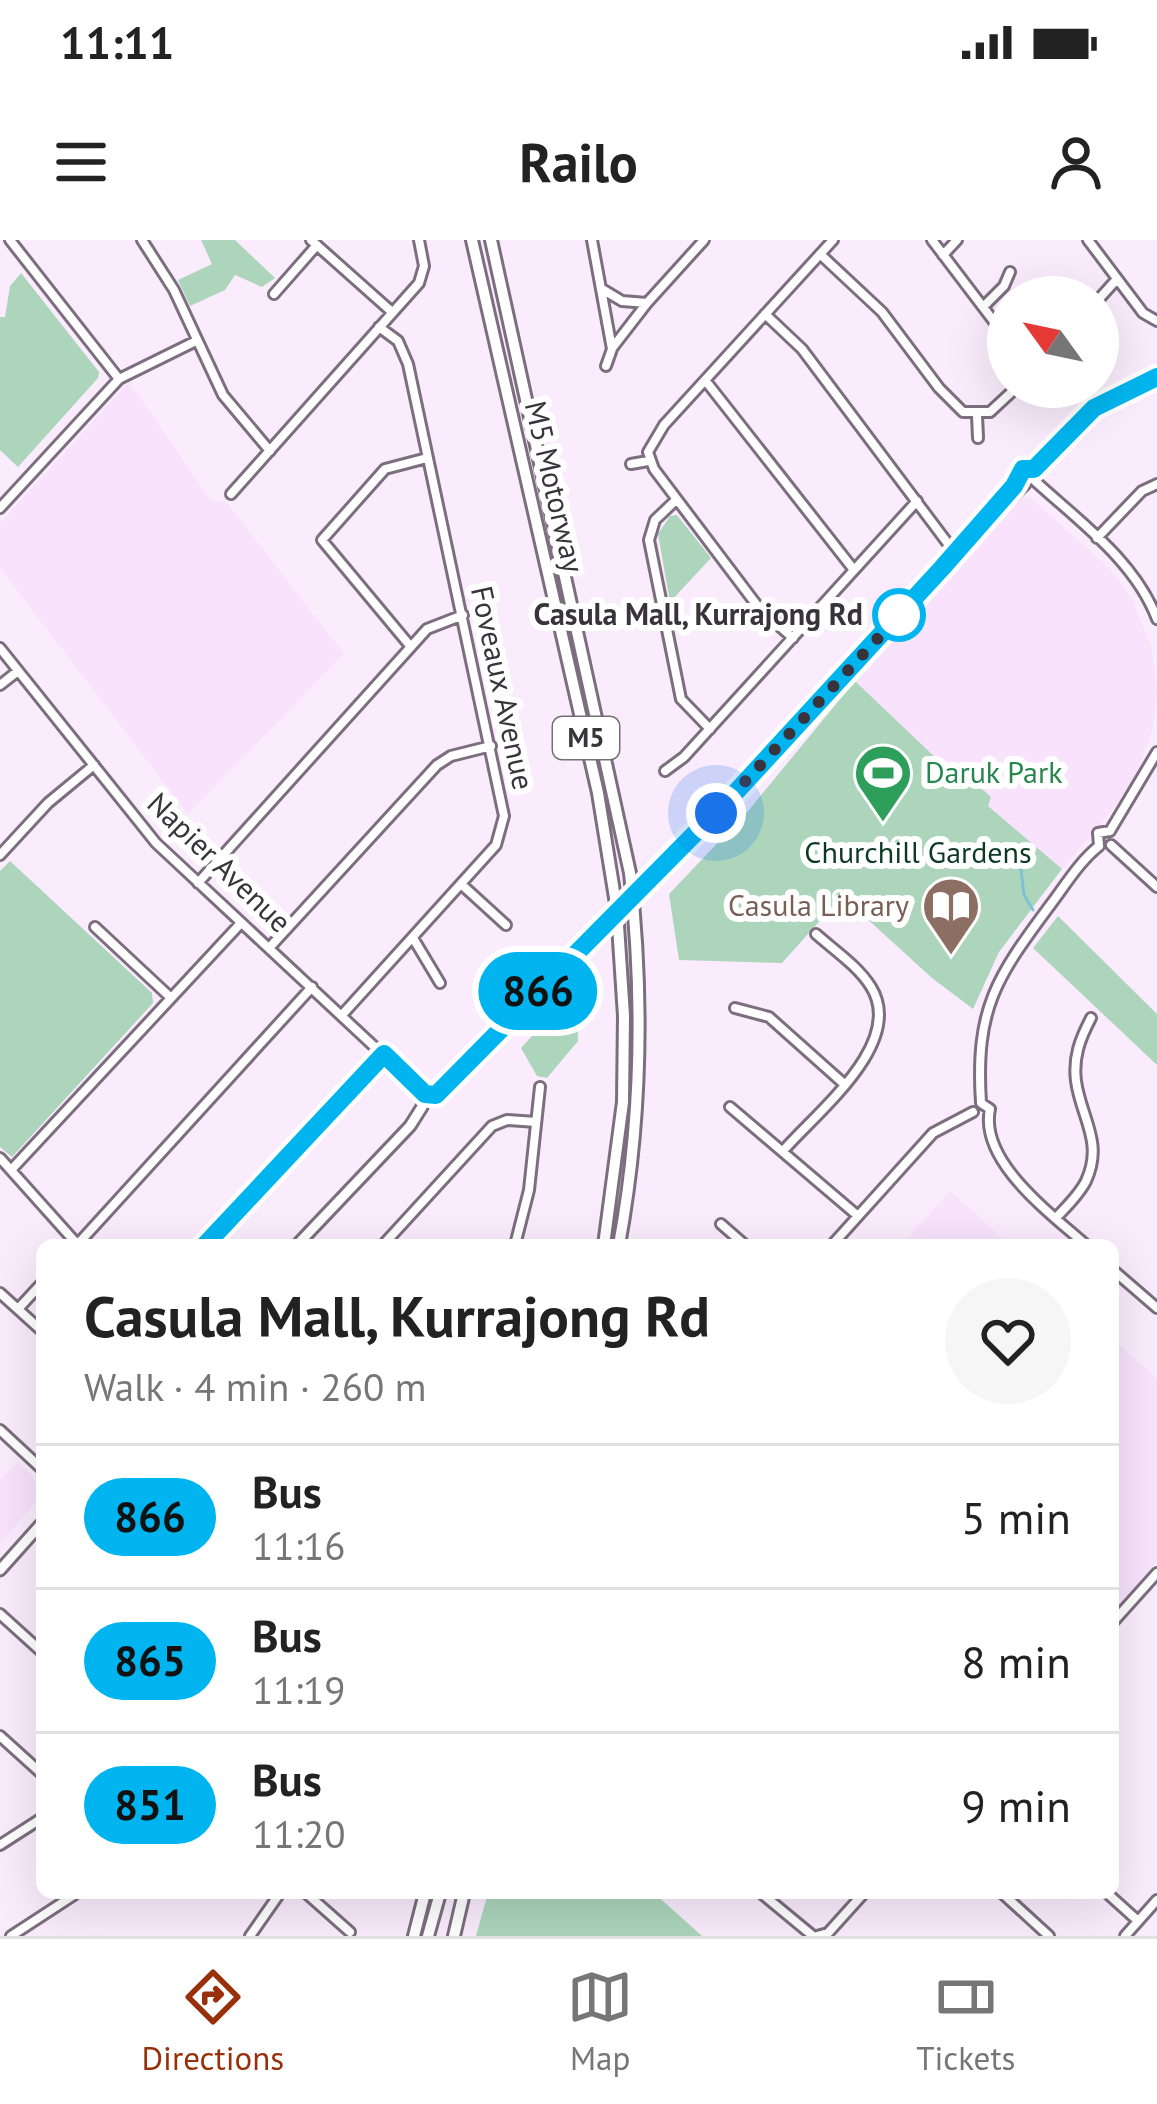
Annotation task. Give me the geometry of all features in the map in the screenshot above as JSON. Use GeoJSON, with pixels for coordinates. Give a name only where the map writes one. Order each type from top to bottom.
{"type":"FeatureCollection","features":[{"type":"Feature","properties":{"kind":"highway","name":"M5 Motorway"},"geometry":{"type":"LineString","coordinates":[[472,240],[598,793],[617,910],[624,1016],[623,1102],[605,1239]]}},
{"type":"Feature","properties":{"kind":"highway","name":"M5 Motorway"},"geometry":{"type":"LineString","coordinates":[[491,240],[630,873],[641,1026],[637,1120],[620,1239]]}},
{"type":"Feature","properties":{"kind":"highway"},"geometry":{"type":"LineString","coordinates":[[413,1936],[423,1899]]}},
{"type":"Feature","properties":{"kind":"highway"},"geometry":{"type":"LineString","coordinates":[[428,1936],[438,1899]]}},
{"type":"Feature","properties":{"kind":"highway"},"geometry":{"type":"LineString","coordinates":[[457,1936],[464,1899]]}},
{"type":"Feature","properties":{"kind":"main road"},"geometry":{"type":"LineString","coordinates":[[303,1239],[410,1126],[422,1107],[436,1108],[430,1095],[735,793],[1079,420],[1113,397],[1157,381]]}},
{"type":"Feature","properties":{"kind":"main road"},"geometry":{"type":"LineString","coordinates":[[0,1570],[36,1530]]}},
{"type":"Feature","properties":{"kind":"street"},"geometry":{"type":"LineString","coordinates":[[10,240],[119,380]]}},
{"type":"Feature","properties":{"kind":"street"},"geometry":{"type":"LineString","coordinates":[[142,240],[174,290],[223,395],[270,451]]}},
{"type":"Feature","properties":{"kind":"street"},"geometry":{"type":"LineString","coordinates":[[231,494],[424,274],[418,240]]}},
{"type":"Feature","properties":{"kind":"street"},"geometry":{"type":"LineString","coordinates":[[592,240],[612,349]]}},
{"type":"Feature","properties":{"kind":"street"},"geometry":{"type":"LineString","coordinates":[[606,366],[612,349],[647,303],[704,240]]}},
{"type":"Feature","properties":{"kind":"street"},"geometry":{"type":"LineString","coordinates":[[793,638],[759,608],[648,461],[650,446],[664,425],[832,240]]}},
{"type":"Feature","properties":{"kind":"street"},"geometry":{"type":"LineString","coordinates":[[932,240],[987,313]]}},
{"type":"Feature","properties":{"kind":"street"},"geometry":{"type":"LineString","coordinates":[[944,255],[957,240]]}},
{"type":"Feature","properties":{"kind":"street"},"geometry":{"type":"LineString","coordinates":[[1088,240],[1115,276]]}},
{"type":"Feature","properties":{"kind":"street"},"geometry":{"type":"LineString","coordinates":[[274,294],[314,243],[392,312]]}},
{"type":"Feature","properties":{"kind":"street"},"geometry":{"type":"LineString","coordinates":[[820,254],[882,312],[956,406],[977,415],[995,408]]}},
{"type":"Feature","properties":{"kind":"street"},"geometry":{"type":"LineString","coordinates":[[982,307],[1004,286],[1010,272]]}},
{"type":"Feature","properties":{"kind":"street"},"geometry":{"type":"LineString","coordinates":[[1119,282],[1143,313],[1157,321]]}},
{"type":"Feature","properties":{"kind":"street"},"geometry":{"type":"LineString","coordinates":[[602,289],[622,301],[647,303]]}},
{"type":"Feature","properties":{"kind":"street"},"geometry":{"type":"LineString","coordinates":[[765,314],[802,350],[955,553]]}},
{"type":"Feature","properties":{"kind":"street","name":"Foveaux Avenue"},"geometry":{"type":"LineString","coordinates":[[342,1015],[502,835],[504,816],[408,364],[398,341],[379,327]]}},
{"type":"Feature","properties":{"kind":"street"},"geometry":{"type":"LineString","coordinates":[[0,508],[119,380],[196,341]]}},
{"type":"Feature","properties":{"kind":"street"},"geometry":{"type":"LineString","coordinates":[[705,380],[854,569]]}},
{"type":"Feature","properties":{"kind":"street"},"geometry":{"type":"LineString","coordinates":[[977,415],[978,438]]}},
{"type":"Feature","properties":{"kind":"street"},"geometry":{"type":"LineString","coordinates":[[411,647],[322,540],[385,469],[427,458]]}},
{"type":"Feature","properties":{"kind":"street"},"geometry":{"type":"LineString","coordinates":[[631,464],[648,461]]}},
{"type":"Feature","properties":{"kind":"street"},"geometry":{"type":"LineString","coordinates":[[1029,478],[1133,575],[1154,602],[1157,619]]}},
{"type":"Feature","properties":{"kind":"street"},"geometry":{"type":"LineString","coordinates":[[1097,538],[1142,490],[1157,484]]}},
{"type":"Feature","properties":{"kind":"street"},"geometry":{"type":"LineString","coordinates":[[676,500],[655,520],[649,540],[681,699],[710,729]]}},
{"type":"Feature","properties":{"kind":"street"},"geometry":{"type":"LineString","coordinates":[[665,771],[678,764],[916,501]]}},
{"type":"Feature","properties":{"kind":"street"},"geometry":{"type":"LineString","coordinates":[[198,883],[432,625],[463,615]]}},
{"type":"Feature","properties":{"kind":"street","name":"Napier Avenue"},"geometry":{"type":"LineString","coordinates":[[0,648],[152,838],[430,1095]]}},
{"type":"Feature","properties":{"kind":"street"},"geometry":{"type":"LineString","coordinates":[[0,685],[18,670]]}},
{"type":"Feature","properties":{"kind":"street"},"geometry":{"type":"LineString","coordinates":[[270,947],[437,765],[451,755],[491,746]]}},
{"type":"Feature","properties":{"kind":"street"},"geometry":{"type":"LineString","coordinates":[[1099,846],[1098,833],[1110,831],[1157,752]]}},
{"type":"Feature","properties":{"kind":"street"},"geometry":{"type":"LineString","coordinates":[[0,855],[47,803],[94,765]]}},
{"type":"Feature","properties":{"kind":"street"},"geometry":{"type":"LineString","coordinates":[[1110,831],[1112,845]]}},
{"type":"Feature","properties":{"kind":"street"},"geometry":{"type":"LineString","coordinates":[[837,1239],[933,1133],[981,1103],[979,1050],[999,977],[1079,867],[1099,846],[1112,845],[1157,887]]}},
{"type":"Feature","properties":{"kind":"street"},"geometry":{"type":"LineString","coordinates":[[461,884],[506,925]]}},
{"type":"Feature","properties":{"kind":"street"},"geometry":{"type":"LineString","coordinates":[[12,1169],[241,923]]}},
{"type":"Feature","properties":{"kind":"street"},"geometry":{"type":"LineString","coordinates":[[95,927],[170,997]]}},
{"type":"Feature","properties":{"kind":"street"},"geometry":{"type":"LineString","coordinates":[[783,1151],[873,1047],[879,1028],[879,1008],[864,978],[816,934]]}},
{"type":"Feature","properties":{"kind":"street"},"geometry":{"type":"LineString","coordinates":[[413,938],[440,983]]}},
{"type":"Feature","properties":{"kind":"street"},"geometry":{"type":"LineString","coordinates":[[82,1239],[312,987]]}},
{"type":"Feature","properties":{"kind":"street"},"geometry":{"type":"LineString","coordinates":[[735,1008],[769,1017],[844,1083]]}},
{"type":"Feature","properties":{"kind":"street"},"geometry":{"type":"LineString","coordinates":[[1056,1218],[1081,1190],[1093,1155],[1093,1130],[1079,1095],[1075,1066],[1077,1048],[1091,1018]]}},
{"type":"Feature","properties":{"kind":"street"},"geometry":{"type":"LineString","coordinates":[[212,1239],[384,1054]]}},
{"type":"Feature","properties":{"kind":"street"},"geometry":{"type":"LineString","coordinates":[[517,1239],[530,1190],[540,1088]]}},
{"type":"Feature","properties":{"kind":"street"},"geometry":{"type":"LineString","coordinates":[[981,1103],[990,1109],[985,1120]]}},
{"type":"Feature","properties":{"kind":"street"},"geometry":{"type":"LineString","coordinates":[[730,1107],[858,1216]]}},
{"type":"Feature","properties":{"kind":"street"},"geometry":{"type":"LineString","coordinates":[[973,1112],[978,1120],[985,1120]]}},
{"type":"Feature","properties":{"kind":"street"},"geometry":{"type":"LineString","coordinates":[[388,1239],[492,1126],[510,1120],[536,1122]]}},
{"type":"Feature","properties":{"kind":"street"},"geometry":{"type":"LineString","coordinates":[[985,1120],[1013,1175],[1079,1239]]}},
{"type":"Feature","properties":{"kind":"street"},"geometry":{"type":"LineString","coordinates":[[0,1158],[72,1239]]}},
{"type":"Feature","properties":{"kind":"street"},"geometry":{"type":"LineString","coordinates":[[722,1224],[738,1239]]}},
{"type":"Feature","properties":{"kind":"street"},"geometry":{"type":"LineString","coordinates":[[1119,1275],[1157,1308]]}},
{"type":"Feature","properties":{"kind":"street"},"geometry":{"type":"LineString","coordinates":[[18,1310],[36,1290]]}},
{"type":"Feature","properties":{"kind":"street"},"geometry":{"type":"LineString","coordinates":[[0,1293],[36,1326]]}},
{"type":"Feature","properties":{"kind":"street"},"geometry":{"type":"LineString","coordinates":[[0,1430],[36,1463]]}},
{"type":"Feature","properties":{"kind":"street"},"geometry":{"type":"LineString","coordinates":[[1119,1615],[1157,1573]]}},
{"type":"Feature","properties":{"kind":"street"},"geometry":{"type":"LineString","coordinates":[[0,1614],[36,1647]]}},
{"type":"Feature","properties":{"kind":"street"},"geometry":{"type":"LineString","coordinates":[[0,1736],[36,1769]]}},
{"type":"Feature","properties":{"kind":"street"},"geometry":{"type":"LineString","coordinates":[[0,1845],[36,1822]]}},
{"type":"Feature","properties":{"kind":"street"},"geometry":{"type":"LineString","coordinates":[[8,1933],[67,1899]]}},
{"type":"Feature","properties":{"kind":"street"},"geometry":{"type":"LineString","coordinates":[[250,1936],[276,1899]]}},
{"type":"Feature","properties":{"kind":"street"},"geometry":{"type":"LineString","coordinates":[[313,1899],[350,1932]]}},
{"type":"Feature","properties":{"kind":"street"},"geometry":{"type":"LineString","coordinates":[[769,1899],[815,1936],[828,1933],[859,1899]]}},
{"type":"Feature","properties":{"kind":"street"},"geometry":{"type":"LineString","coordinates":[[1009,1899],[1049,1936]]}},
{"type":"Feature","properties":{"kind":"street"},"geometry":{"type":"LineString","coordinates":[[1113,1899],[1138,1922]]}},
{"type":"Feature","properties":{"kind":"street"},"geometry":{"type":"LineString","coordinates":[[1125,1936],[1157,1900]]}},
{"type":"Feature","properties":{"kind":"shaded area"},"geometry":{"type":"Polygon","coordinates":[[[129,382],[210,499],[228,504],[344,654],[188,814],[0,568],[0,523],[129,382]]]}},
{"type":"Feature","properties":{"kind":"shaded area"},"geometry":{"type":"Polygon","coordinates":[[[1023,497],[1031,498],[1109,568],[1132,599],[1152,648],[1157,694],[1152,731],[1135,777],[1062,869],[987,805],[991,797],[967,776],[961,782],[855,681],[1023,497]]]}},
{"type":"Feature","properties":{"kind":"shaded area"},"geometry":{"type":"Polygon","coordinates":[[[950,1191],[1003,1239],[907,1239],[950,1191]]]}},
{"type":"Feature","properties":{"kind":"shaded area"},"geometry":{"type":"Polygon","coordinates":[[[1119,1344],[1157,1379],[1157,1561],[1119,1604],[1119,1344]]]}},
{"type":"Feature","properties":{"kind":"shaded area"},"geometry":{"type":"Polygon","coordinates":[[[18,1462],[36,1483],[36,1502],[0,1544],[0,1480],[18,1462]]]}},
{"type":"Feature","properties":{"kind":"green space"},"geometry":{"type":"Polygon","coordinates":[[[201,240],[235,240],[275,278],[262,287],[235,275],[225,290],[190,306],[178,280],[212,264],[201,240]]]}},
{"type":"Feature","properties":{"kind":"green space"},"geometry":{"type":"Polygon","coordinates":[[[21,273],[99,372],[18,467],[0,450],[0,317],[5,317],[10,286],[21,273]]]}},
{"type":"Feature","properties":{"kind":"green space"},"geometry":{"type":"Polygon","coordinates":[[[677,515],[711,558],[670,602],[658,534],[670,516],[677,515]]]}},
{"type":"Feature","properties":{"kind":"green space","name":"Churchill Gardens"},"geometry":{"type":"Polygon","coordinates":[[[855,681],[960,781],[967,776],[991,797],[988,806],[1062,869],[999,952],[973,1009],[842,896],[782,963],[679,960],[669,894],[748,811],[855,681]]]}},
{"type":"Feature","properties":{"kind":"green space"},"geometry":{"type":"Polygon","coordinates":[[[10,861],[152,993],[153,1003],[12,1157],[0,1147],[0,871],[10,861]]]}},
{"type":"Feature","properties":{"kind":"green space"},"geometry":{"type":"Polygon","coordinates":[[[1058,916],[1157,1014],[1157,1065],[1033,948],[1058,916]]]}},
{"type":"Feature","properties":{"kind":"green space"},"geometry":{"type":"Polygon","coordinates":[[[576,988],[578,1041],[547,1078],[537,1076],[521,1048],[576,988]]]}},
{"type":"Feature","properties":{"kind":"green space"},"geometry":{"type":"Polygon","coordinates":[[[486,1899],[661,1899],[702,1936],[476,1936],[486,1899]]]}},
{"type":"Feature","properties":{"kind":"waterway"},"geometry":{"type":"LineString","coordinates":[[1021,869],[1024,895],[1033,910]]}},
{"type":"Feature","properties":{"kind":"bus line","name":"866"},"geometry":{"type":"LineString","coordinates":[[211,1239],[384,1054],[425,1094],[436,1095],[735,793],[942,568],[1014,486],[1023,469],[1034,469],[1094,408],[1157,377]]}},
{"type":"Feature","properties":{"kind":"place","name":"Casula Mall, Kurrajong Rd"},"geometry":{"type":"Point","coordinates":[899,615]}},
{"type":"Feature","properties":{"kind":"place","name":"Daruk Park"},"geometry":{"type":"Point","coordinates":[883,824]}},
{"type":"Feature","properties":{"kind":"place","name":"Casula Library"},"geometry":{"type":"Point","coordinates":[951,957]}},
{"type":"Feature","properties":{"kind":"route"},"geometry":{"type":"LineString","coordinates":[[716,813],[904,610],[899,615]]}}]}
